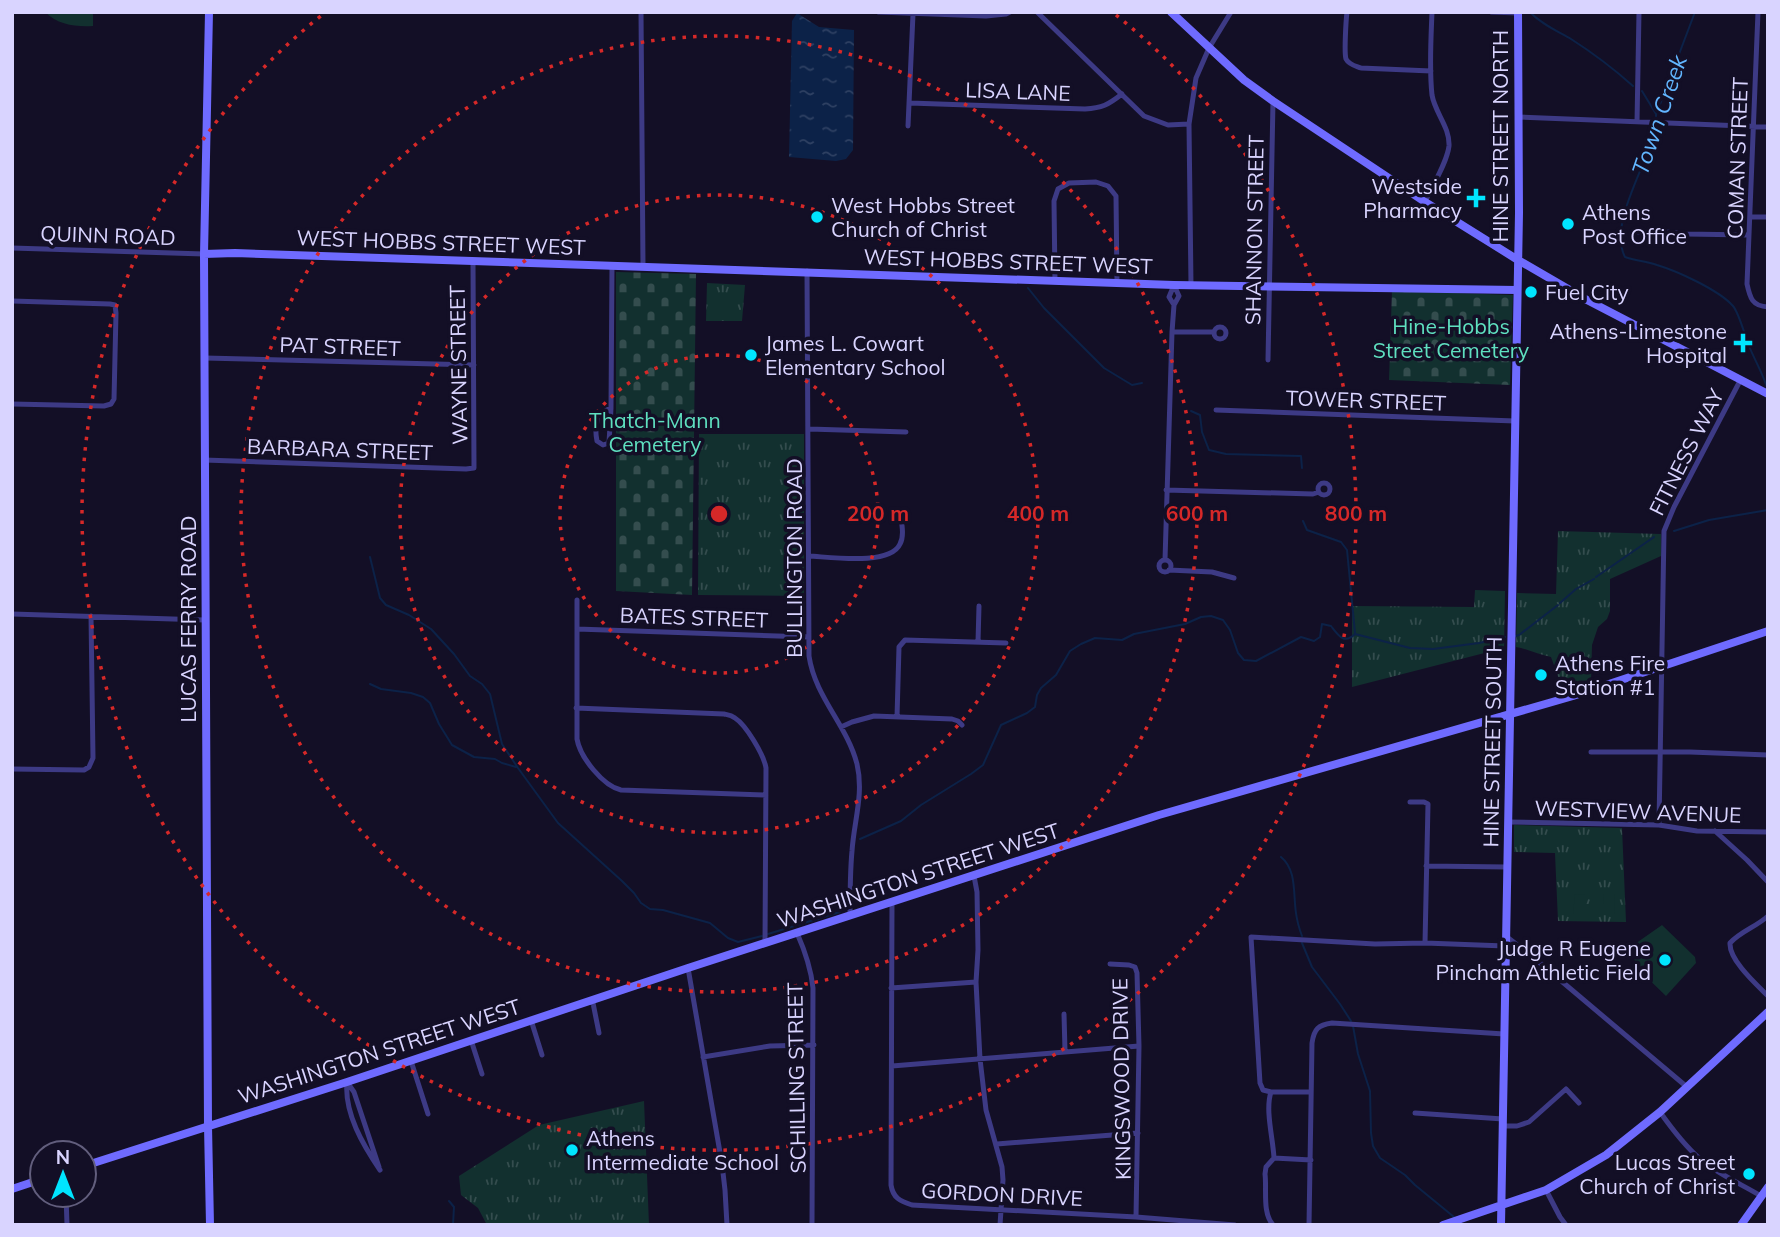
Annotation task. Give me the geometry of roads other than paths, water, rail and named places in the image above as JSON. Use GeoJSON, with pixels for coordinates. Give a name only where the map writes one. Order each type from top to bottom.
{"type":"FeatureCollection","features":[{"type":"Feature","properties":{"kind":"street","name":"LUCAS FERRY ROAD"},"geometry":{"type":"LineString","coordinates":[[209,12],[204,254],[204,460],[210,1225]]}},
{"type":"Feature","properties":{"kind":"street"},"geometry":{"type":"LineString","coordinates":[[641,12],[643,266]]}},
{"type":"Feature","properties":{"kind":"street"},"geometry":{"type":"LineString","coordinates":[[878,12],[986,16],[999,16],[1010,12]]}},
{"type":"Feature","properties":{"kind":"street"},"geometry":{"type":"LineString","coordinates":[[1037,12],[1144,116],[1168,125],[1189,124]]}},
{"type":"Feature","properties":{"kind":"street"},"geometry":{"type":"LineString","coordinates":[[1171,12],[1244,80],[1424,202],[1587,300],[1768,394]]}},
{"type":"Feature","properties":{"kind":"street"},"geometry":{"type":"LineString","coordinates":[[1191,285],[1189,124],[1196,78],[1209,48],[1231,12]]}},
{"type":"Feature","properties":{"kind":"street"},"geometry":{"type":"LineString","coordinates":[[1347,12],[1345,52],[1350,64],[1361,68],[1431,71]]}},
{"type":"Feature","properties":{"kind":"street"},"geometry":{"type":"LineString","coordinates":[[1424,202],[1446,159],[1449,146],[1447,133],[1433,97],[1432,12]]}},
{"type":"Feature","properties":{"kind":"street"},"geometry":{"type":"LineString","coordinates":[[1491,12],[1518,13]]}},
{"type":"Feature","properties":{"kind":"street"},"geometry":{"type":"LineString","coordinates":[[1637,122],[1639,12]]}},
{"type":"Feature","properties":{"kind":"street","name":"COMAN STREET"},"geometry":{"type":"LineString","coordinates":[[1758,12],[1747,284],[1754,303],[1759,307],[1768,307]]}},
{"type":"Feature","properties":{"kind":"street"},"geometry":{"type":"LineString","coordinates":[[908,126],[913,13]]}},
{"type":"Feature","properties":{"kind":"street","name":"HINE STREET NORTH"},"geometry":{"type":"LineString","coordinates":[[1518,13],[1518,260]]}},
{"type":"Feature","properties":{"kind":"street"},"geometry":{"type":"LineString","coordinates":[[1758,24],[1768,25]]}},
{"type":"Feature","properties":{"kind":"street","name":"LISA LANE"},"geometry":{"type":"LineString","coordinates":[[910,103],[1085,109],[1108,104],[1122,94]]}},
{"type":"Feature","properties":{"kind":"street","name":"SHANNON STREET"},"geometry":{"type":"LineString","coordinates":[[1268,359],[1273,101]]}},
{"type":"Feature","properties":{"kind":"street"},"geometry":{"type":"LineString","coordinates":[[1518,117],[1768,127]]}},
{"type":"Feature","properties":{"kind":"street"},"geometry":{"type":"LineString","coordinates":[[1055,281],[1054,201],[1058,189],[1069,183],[1096,182],[1108,186],[1116,196],[1117,282]]}},
{"type":"Feature","properties":{"kind":"street"},"geometry":{"type":"LineString","coordinates":[[1750,217],[1768,217]]}},
{"type":"Feature","properties":{"kind":"street"},"geometry":{"type":"LineString","coordinates":[[1634,232],[1749,235]]}},
{"type":"Feature","properties":{"kind":"street","name":"QUINN ROAD"},"geometry":{"type":"LineString","coordinates":[[12,248],[204,254]]}},
{"type":"Feature","properties":{"kind":"street","name":"WEST HOBBS STREET WEST"},"geometry":{"type":"LineString","coordinates":[[204,254],[249,253],[1174,285],[1517,290]]}},
{"type":"Feature","properties":{"kind":"street","name":"HINE STREET SOUTH"},"geometry":{"type":"LineString","coordinates":[[1501,1225],[1518,260]]}},
{"type":"Feature","properties":{"kind":"street","name":"WAYNE STREET"},"geometry":{"type":"LineString","coordinates":[[473,261],[474,468]]}},
{"type":"Feature","properties":{"kind":"street"},"geometry":{"type":"LineString","coordinates":[[611,408],[603,411],[596,422],[597,441],[603,445],[609,443],[610,437],[611,408],[612,265]]}},
{"type":"Feature","properties":{"kind":"street","name":"BULLINGTON ROAD"},"geometry":{"type":"LineString","coordinates":[[807,271],[808,637],[815,681],[841,727],[856,761],[860,787],[852,851],[850,916]]}},
{"type":"Feature","properties":{"kind":"street"},"geometry":{"type":"LineString","coordinates":[[1174,285],[1169,297],[1174,305],[1165,560],[1170,563],[1169,570],[1212,572],[1234,578]]}},
{"type":"Feature","properties":{"kind":"street"},"geometry":{"type":"LineString","coordinates":[[12,301],[110,304],[115,305],[116,313],[114,399],[111,404],[104,407],[12,404]]}},
{"type":"Feature","properties":{"kind":"street"},"geometry":{"type":"LineString","coordinates":[[1172,332],[1214,332]]}},
{"type":"Feature","properties":{"kind":"street","name":"PAT STREET"},"geometry":{"type":"LineString","coordinates":[[205,358],[474,365]]}},
{"type":"Feature","properties":{"kind":"street","name":"FITNESS WAY"},"geometry":{"type":"LineString","coordinates":[[1659,825],[1664,531],[1741,380]]}},
{"type":"Feature","properties":{"kind":"street","name":"TOWER STREET"},"geometry":{"type":"LineString","coordinates":[[1216,410],[1515,421]]}},
{"type":"Feature","properties":{"kind":"street"},"geometry":{"type":"LineString","coordinates":[[809,429],[906,432]]}},
{"type":"Feature","properties":{"kind":"street","name":"BARBARA STREET"},"geometry":{"type":"LineString","coordinates":[[204,460],[466,470],[474,468]]}},
{"type":"Feature","properties":{"kind":"street"},"geometry":{"type":"LineString","coordinates":[[1166,490],[1319,492]]}},
{"type":"Feature","properties":{"kind":"street"},"geometry":{"type":"LineString","coordinates":[[809,556],[871,558],[889,554],[895,551],[902,540],[900,511]]}},
{"type":"Feature","properties":{"kind":"street"},"geometry":{"type":"LineString","coordinates":[[577,600],[577,739],[580,751],[604,781],[621,790],[766,795]]}},
{"type":"Feature","properties":{"kind":"street"},"geometry":{"type":"LineString","coordinates":[[978,642],[979,606]]}},
{"type":"Feature","properties":{"kind":"street"},"geometry":{"type":"LineString","coordinates":[[12,614],[205,620]]}},
{"type":"Feature","properties":{"kind":"street"},"geometry":{"type":"LineString","coordinates":[[12,769],[84,770],[89,767],[93,758],[91,616]]}},
{"type":"Feature","properties":{"kind":"street","name":"BATES STREET"},"geometry":{"type":"LineString","coordinates":[[578,629],[808,637]]}},
{"type":"Feature","properties":{"kind":"street","name":"WASHINGTON STREET WEST"},"geometry":{"type":"LineString","coordinates":[[98,1161],[1159,815],[1573,695],[1768,631]]}},
{"type":"Feature","properties":{"kind":"street"},"geometry":{"type":"LineString","coordinates":[[897,717],[901,640],[1006,643]]}},
{"type":"Feature","properties":{"kind":"street"},"geometry":{"type":"LineString","coordinates":[[576,708],[731,716],[741,723],[762,755],[766,768],[765,943]]}},
{"type":"Feature","properties":{"kind":"street"},"geometry":{"type":"LineString","coordinates":[[841,727],[874,716],[952,719],[962,725]]}},
{"type":"Feature","properties":{"kind":"street"},"geometry":{"type":"LineString","coordinates":[[1591,752],[1661,751],[1768,755]]}},
{"type":"Feature","properties":{"kind":"street"},"geometry":{"type":"LineString","coordinates":[[1410,802],[1428,804],[1424,943]]}},
{"type":"Feature","properties":{"kind":"street","name":"WESTVIEW AVENUE"},"geometry":{"type":"LineString","coordinates":[[1508,822],[1659,825],[1697,831],[1768,832]]}},
{"type":"Feature","properties":{"kind":"street"},"geometry":{"type":"LineString","coordinates":[[1715,831],[1768,882]]}},
{"type":"Feature","properties":{"kind":"street"},"geometry":{"type":"LineString","coordinates":[[1426,866],[1507,867]]}},
{"type":"Feature","properties":{"kind":"street"},"geometry":{"type":"LineString","coordinates":[[974,876],[980,1059],[986,1111],[1002,1167],[1000,1225]]}},
{"type":"Feature","properties":{"kind":"street","name":"GORDON DRIVE"},"geometry":{"type":"LineString","coordinates":[[892,902],[891,1185],[900,1201],[912,1205],[1235,1225]]}},
{"type":"Feature","properties":{"kind":"street"},"geometry":{"type":"LineString","coordinates":[[1768,916],[1738,934],[1730,943],[1729,949],[1736,961],[1768,996]]}},
{"type":"Feature","properties":{"kind":"street","name":"SCHILLING STREET"},"geometry":{"type":"LineString","coordinates":[[797,933],[811,975],[814,1045],[812,1225]]}},
{"type":"Feature","properties":{"kind":"street"},"geometry":{"type":"LineString","coordinates":[[1311,1092],[1263,1090],[1259,1076],[1251,937],[1375,944],[1506,941],[1534,958],[1688,1087]]}},
{"type":"Feature","properties":{"kind":"street","name":"KINGSWOOD DRIVE"},"geometry":{"type":"LineString","coordinates":[[1110,964],[1129,965],[1135,967],[1138,973],[1136,1217]]}},
{"type":"Feature","properties":{"kind":"street"},"geometry":{"type":"LineString","coordinates":[[688,968],[722,1164],[727,1225]]}},
{"type":"Feature","properties":{"kind":"street"},"geometry":{"type":"LineString","coordinates":[[891,988],[976,982]]}},
{"type":"Feature","properties":{"kind":"street"},"geometry":{"type":"LineString","coordinates":[[587,1002],[593,1003],[599,1033]]}},
{"type":"Feature","properties":{"kind":"street"},"geometry":{"type":"LineString","coordinates":[[1443,1225],[1546,1190],[1606,1155],[1660,1112],[1768,1012]]}},
{"type":"Feature","properties":{"kind":"street"},"geometry":{"type":"LineString","coordinates":[[1064,1014],[1065,1051]]}},
{"type":"Feature","properties":{"kind":"street"},"geometry":{"type":"LineString","coordinates":[[531,1020],[542,1055]]}},
{"type":"Feature","properties":{"kind":"street"},"geometry":{"type":"LineString","coordinates":[[1309,1225],[1312,1043],[1314,1031],[1319,1026],[1332,1023],[1504,1034]]}},
{"type":"Feature","properties":{"kind":"street"},"geometry":{"type":"LineString","coordinates":[[471,1040],[482,1074]]}},
{"type":"Feature","properties":{"kind":"street"},"geometry":{"type":"LineString","coordinates":[[703,1057],[770,1046],[814,1045]]}},
{"type":"Feature","properties":{"kind":"street"},"geometry":{"type":"LineString","coordinates":[[892,1066],[1139,1046]]}},
{"type":"Feature","properties":{"kind":"street"},"geometry":{"type":"LineString","coordinates":[[411,1060],[428,1114]]}},
{"type":"Feature","properties":{"kind":"street"},"geometry":{"type":"LineString","coordinates":[[347,1082],[354,1092],[380,1170],[355,1125],[346,1095],[347,1082]]}},
{"type":"Feature","properties":{"kind":"street"},"geometry":{"type":"LineString","coordinates":[[1415,1113],[1503,1122],[1517,1126],[1529,1122],[1566,1089],[1579,1103]]}},
{"type":"Feature","properties":{"kind":"street"},"geometry":{"type":"LineString","coordinates":[[1271,1092],[1269,1112],[1274,1158],[1266,1167],[1265,1174],[1267,1214],[1273,1225]]}},
{"type":"Feature","properties":{"kind":"street"},"geometry":{"type":"LineString","coordinates":[[1660,1112],[1678,1137],[1697,1156],[1761,1196]]}},
{"type":"Feature","properties":{"kind":"street"},"geometry":{"type":"LineString","coordinates":[[997,1144],[1138,1133]]}},
{"type":"Feature","properties":{"kind":"street"},"geometry":{"type":"LineString","coordinates":[[1274,1158],[1311,1160]]}},
{"type":"Feature","properties":{"kind":"street"},"geometry":{"type":"LineString","coordinates":[[1741,1225],[1768,1187]]}},
{"type":"Feature","properties":{"kind":"street"},"geometry":{"type":"LineString","coordinates":[[1546,1190],[1566,1225]]}},
{"type":"Feature","properties":{"kind":"water"},"geometry":{"type":"Polygon","coordinates":[[[797,13],[819,27],[854,30],[853,150],[846,159],[836,161],[789,157],[792,21],[797,13]]]}},
{"type":"Feature","properties":{"kind":"waterway"},"geometry":{"type":"LineString","coordinates":[[1530,12],[1611,67],[1633,86]]}},
{"type":"Feature","properties":{"kind":"waterway","name":"Town Creek"},"geometry":{"type":"LineString","coordinates":[[1656,119],[1695,12]]}},
{"type":"Feature","properties":{"kind":"waterway"},"geometry":{"type":"LineString","coordinates":[[1642,91],[1656,114]]}},
{"type":"Feature","properties":{"kind":"waterway","name":"Town Creek"},"geometry":{"type":"LineString","coordinates":[[1656,125],[1621,227],[1621,243],[1625,257],[1675,272],[1727,300],[1737,314],[1768,391]]}},
{"type":"Feature","properties":{"kind":"waterway"},"geometry":{"type":"LineString","coordinates":[[1028,288],[1044,308],[1104,368],[1132,385],[1142,383]]}},
{"type":"Feature","properties":{"kind":"waterway"},"geometry":{"type":"LineString","coordinates":[[1191,411],[1200,415],[1202,432],[1209,450],[1226,454],[1301,456],[1302,468]]}},
{"type":"Feature","properties":{"kind":"waterway"},"geometry":{"type":"LineString","coordinates":[[1674,531],[1709,520],[1768,510]]}},
{"type":"Feature","properties":{"kind":"waterway"},"geometry":{"type":"LineString","coordinates":[[1303,521],[1307,530],[1341,542],[1347,550],[1355,633]]}},
{"type":"Feature","properties":{"kind":"waterway"},"geometry":{"type":"LineString","coordinates":[[1596,577],[1654,537]]}},
{"type":"Feature","properties":{"kind":"waterway"},"geometry":{"type":"LineString","coordinates":[[370,557],[380,598],[386,605],[431,629],[470,676],[490,694],[502,744],[558,823],[650,909],[710,923],[728,938],[738,942],[762,936]]}},
{"type":"Feature","properties":{"kind":"waterway"},"geometry":{"type":"LineString","coordinates":[[1560,603],[1576,589],[1594,579]]}},
{"type":"Feature","properties":{"kind":"waterway"},"geometry":{"type":"LineString","coordinates":[[1515,636],[1558,605]]}},
{"type":"Feature","properties":{"kind":"waterway"},"geometry":{"type":"LineString","coordinates":[[860,839],[901,821],[983,765],[1001,725],[1035,707],[1041,688],[1056,675],[1070,651],[1095,638],[1122,640],[1134,634],[1211,616],[1223,620],[1244,660],[1256,661],[1301,637],[1314,641],[1320,637],[1322,624],[1331,626],[1344,639],[1355,634],[1410,648],[1433,649],[1505,637]]}},
{"type":"Feature","properties":{"kind":"waterway"},"geometry":{"type":"LineString","coordinates":[[370,684],[381,689],[423,697],[430,703],[452,745],[474,757],[495,759],[516,767]]}},
{"type":"Feature","properties":{"kind":"waterway"},"geometry":{"type":"LineString","coordinates":[[1281,857],[1292,875],[1296,916],[1302,936]]}},
{"type":"Feature","properties":{"kind":"waterway"},"geometry":{"type":"LineString","coordinates":[[768,934],[840,912],[841,907]]}},
{"type":"Feature","properties":{"kind":"waterway"},"geometry":{"type":"LineString","coordinates":[[1302,943],[1312,967],[1351,1021]]}},
{"type":"Feature","properties":{"kind":"waterway"},"geometry":{"type":"LineString","coordinates":[[1353,1026],[1358,1054],[1370,1091],[1373,1146],[1380,1158],[1405,1175],[1454,1217]]}},
{"type":"Feature","properties":{"kind":"waterway"},"geometry":{"type":"LineString","coordinates":[[449,1201],[454,1207],[453,1225]]}},
{"type":"Feature","properties":{"kind":"place","name":"Westside Pharmacy"},"geometry":{"type":"Point","coordinates":[1476,198]}},
{"type":"Feature","properties":{"kind":"place","name":"West Hobbs Street Church of Christ"},"geometry":{"type":"Point","coordinates":[817,217]}},
{"type":"Feature","properties":{"kind":"place","name":"Athens Post Office"},"geometry":{"type":"Point","coordinates":[1568,224]}},
{"type":"Feature","properties":{"kind":"place","name":"Fuel City"},"geometry":{"type":"Point","coordinates":[1531,292]}},
{"type":"Feature","properties":{"kind":"place","name":"Athens-Limestone Hospital"},"geometry":{"type":"Point","coordinates":[1743,343]}},
{"type":"Feature","properties":{"kind":"place","name":"James L. Cowart Elementary School"},"geometry":{"type":"Point","coordinates":[751,355]}},
{"type":"Feature","properties":{"kind":"place","name":"Athens Fire Station #1"},"geometry":{"type":"Point","coordinates":[1541,675]}},
{"type":"Feature","properties":{"kind":"place","name":"Judge R Eugene Pincham Athletic Field"},"geometry":{"type":"Point","coordinates":[1665,960]}},
{"type":"Feature","properties":{"kind":"place","name":"Athens Intermediate School"},"geometry":{"type":"Point","coordinates":[572,1150]}},
{"type":"Feature","properties":{"kind":"place","name":"Lucas Street Church of Christ"},"geometry":{"type":"Point","coordinates":[1749,1174]}},
{"type":"Feature","properties":{"kind":"park label","name":"Hine-Hobbs Street Cemetery"},"geometry":{"type":"Point","coordinates":[1451,338]}},
{"type":"Feature","properties":{"kind":"park label","name":"Thatch-Mann Cemetery"},"geometry":{"type":"Point","coordinates":[655,432]}}]}
